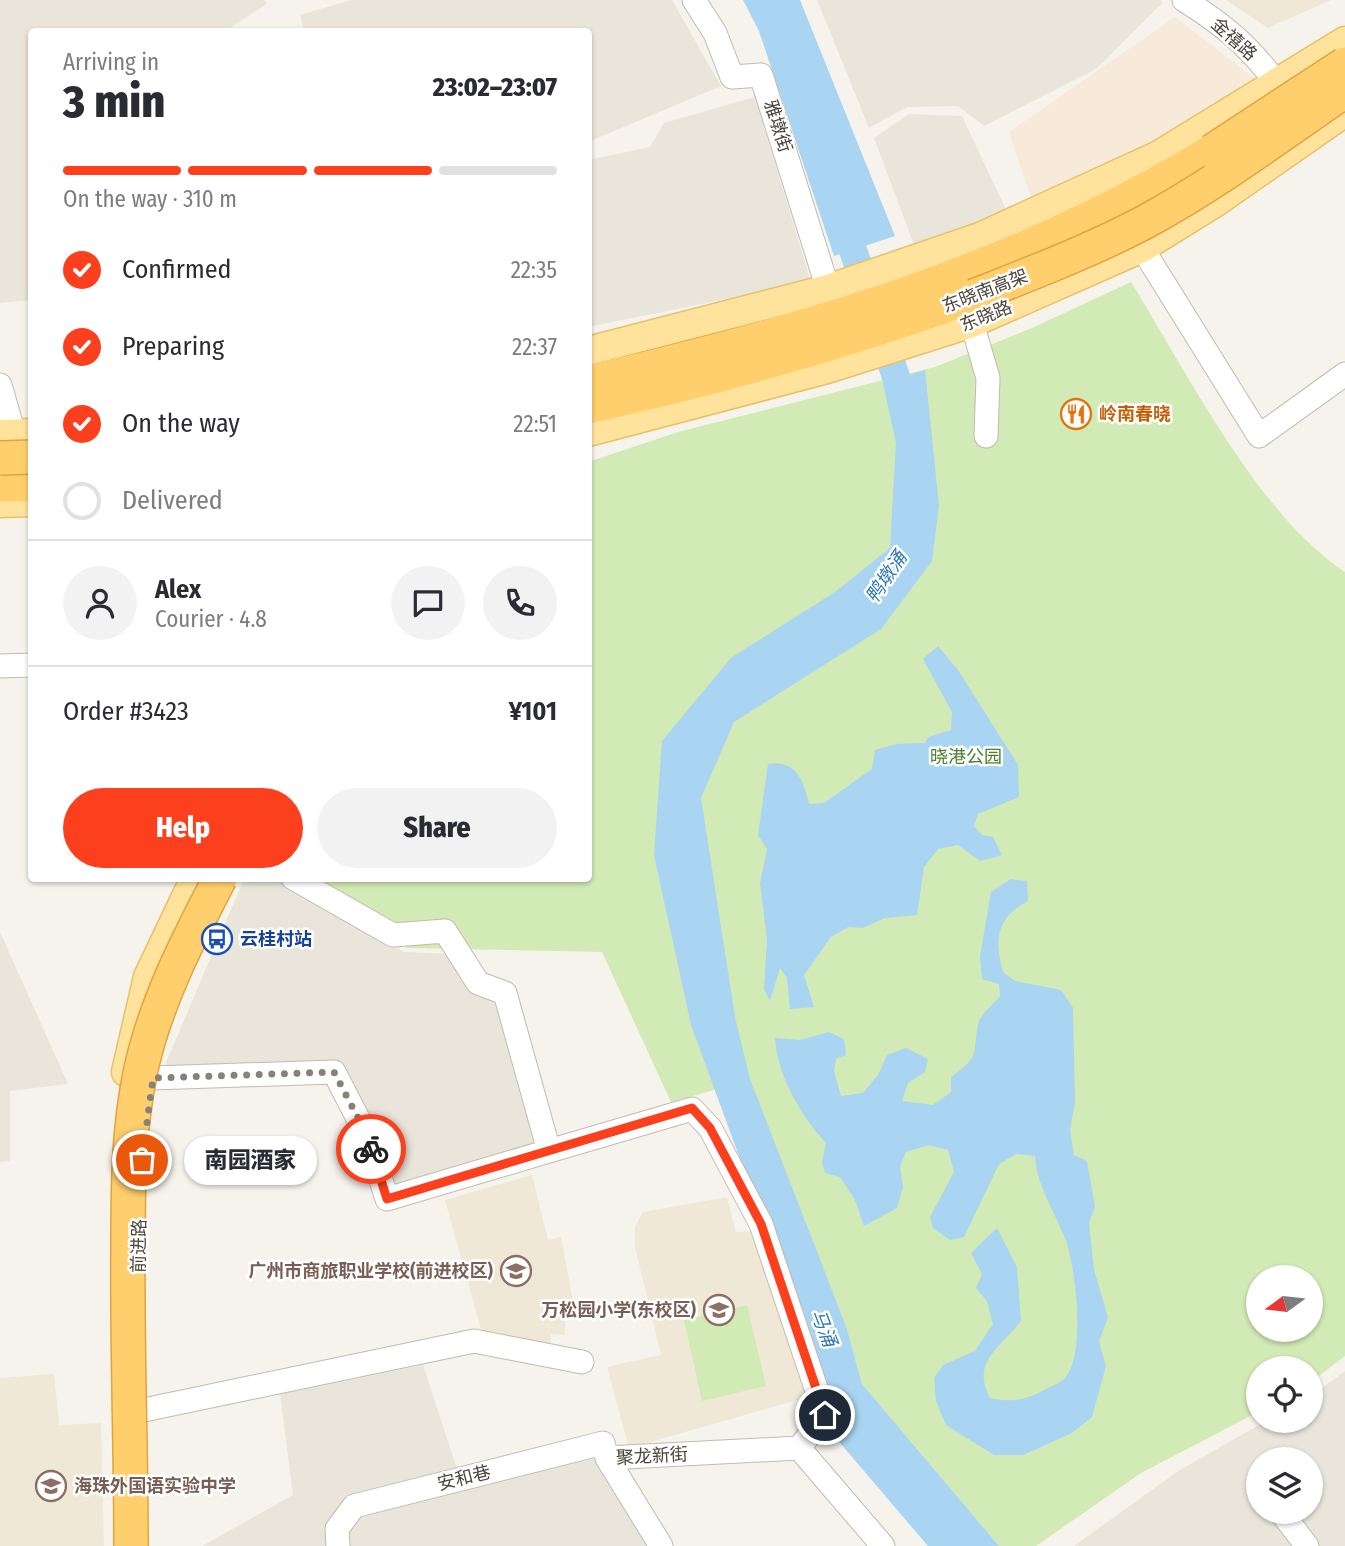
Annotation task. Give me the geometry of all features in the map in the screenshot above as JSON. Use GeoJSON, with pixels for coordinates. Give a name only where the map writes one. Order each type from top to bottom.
{"type":"FeatureCollection","features":[{"type":"Feature","properties":{"kind":"highway","name":"东晓南高架"},"geometry":{"type":"LineString","coordinates":[[592,381],[760,338],[950,280],[1041,243],[1135,195],[1212,150],[1345,64]]}},
{"type":"Feature","properties":{"kind":"highway"},"geometry":{"type":"LineString","coordinates":[[1212,150],[1303,97],[1345,79]]}},
{"type":"Feature","properties":{"kind":"highway","name":"东晓南高架"},"geometry":{"type":"LineString","coordinates":[[592,406],[853,349],[973,310],[1155,216],[1230,170],[1345,91]]}},
{"type":"Feature","properties":{"kind":"highway"},"geometry":{"type":"LineString","coordinates":[[592,363],[689,340],[972,263],[1041,238],[1135,195]]}},
{"type":"Feature","properties":{"kind":"highway"},"geometry":{"type":"LineString","coordinates":[[592,415],[706,381]]}},
{"type":"Feature","properties":{"kind":"highway"},"geometry":{"type":"LineString","coordinates":[[0,485],[28,485]]}},
{"type":"Feature","properties":{"kind":"highway"},"geometry":{"type":"LineString","coordinates":[[131,1546],[127,1286],[128,1160],[132,1114],[141,1068],[160,1006],[188,939],[218,882]]}},
{"type":"Feature","properties":{"kind":"main road"},"geometry":{"type":"LineString","coordinates":[[1312,62],[1345,30]]}},
{"type":"Feature","properties":{"kind":"main road"},"geometry":{"type":"LineString","coordinates":[[592,350],[834,287],[912,262],[1025,219],[1115,177],[1191,137],[1345,41]]}},
{"type":"Feature","properties":{"kind":"main road","name":"东晓路"},"geometry":{"type":"LineString","coordinates":[[973,310],[1142,248],[1216,202],[1345,113]]}},
{"type":"Feature","properties":{"kind":"main road"},"geometry":{"type":"LineString","coordinates":[[592,431],[853,349]]}},
{"type":"Feature","properties":{"kind":"main road"},"geometry":{"type":"LineString","coordinates":[[0,503],[28,502]]}},
{"type":"Feature","properties":{"kind":"main road","name":"前进路"},"geometry":{"type":"LineString","coordinates":[[120,1546],[128,1305],[119,1134],[129,1051],[148,977],[193,882]]}},
{"type":"Feature","properties":{"kind":"main road","name":"前进路"},"geometry":{"type":"LineString","coordinates":[[128,1305],[153,1078],[178,985],[229,882]]}},
{"type":"Feature","properties":{"kind":"main road","name":"前进路"},"geometry":{"type":"LineString","coordinates":[[128,1343],[139,1411],[140,1546]]}},
{"type":"Feature","properties":{"kind":"street","name":"雅墩街"},"geometry":{"type":"LineString","coordinates":[[694,0],[715,33],[732,77],[761,75],[834,287]]}},
{"type":"Feature","properties":{"kind":"street","name":"金禧路"},"geometry":{"type":"LineString","coordinates":[[1184,0],[1226,27],[1252,51],[1278,84]]}},
{"type":"Feature","properties":{"kind":"street"},"geometry":{"type":"LineString","coordinates":[[1312,62],[1345,113]]}},
{"type":"Feature","properties":{"kind":"street"},"geometry":{"type":"LineString","coordinates":[[1142,248],[1259,436],[1345,374]]}},
{"type":"Feature","properties":{"kind":"street"},"geometry":{"type":"LineString","coordinates":[[973,310],[988,378],[986,436]]}},
{"type":"Feature","properties":{"kind":"street"},"geometry":{"type":"LineString","coordinates":[[0,385],[18,446]]}},
{"type":"Feature","properties":{"kind":"street"},"geometry":{"type":"LineString","coordinates":[[0,666],[28,665]]}},
{"type":"Feature","properties":{"kind":"street"},"geometry":{"type":"LineString","coordinates":[[300,882],[393,935],[445,931],[478,983],[505,993],[550,1151]]}},
{"type":"Feature","properties":{"kind":"street"},"geometry":{"type":"LineString","coordinates":[[153,1078],[334,1072],[366,1133],[387,1199],[692,1108],[710,1128],[761,1224],[825,1415],[799,1448],[883,1546]]}},
{"type":"Feature","properties":{"kind":"street"},"geometry":{"type":"LineString","coordinates":[[139,1411],[474,1341],[582,1362]]}},
{"type":"Feature","properties":{"kind":"street","name":"安和巷"},"geometry":{"type":"LineString","coordinates":[[338,1546],[337,1529],[354,1506],[603,1443],[607,1458]]}},
{"type":"Feature","properties":{"kind":"street","name":"聚龙新街"},"geometry":{"type":"LineString","coordinates":[[660,1546],[607,1458],[799,1448]]}},
{"type":"Feature","properties":{"kind":"street"},"geometry":{"type":"LineString","coordinates":[[1290,1524],[1307,1546]]}},
{"type":"Feature","properties":{"kind":"shaded area"},"geometry":{"type":"Polygon","coordinates":[[[0,0],[264,0],[267,4],[230,28],[28,28],[28,300],[0,303],[0,0]]]}},
{"type":"Feature","properties":{"kind":"shaded area"},"geometry":{"type":"Polygon","coordinates":[[[351,0],[672,0],[721,86],[592,140],[592,28],[303,28],[300,15],[351,0]]]}},
{"type":"Feature","properties":{"kind":"shaded area"},"geometry":{"type":"Polygon","coordinates":[[[817,0],[1163,2],[1096,69],[984,126],[958,106],[907,107],[869,128],[817,0]]]}},
{"type":"Feature","properties":{"kind":"shaded area"},"geometry":{"type":"Polygon","coordinates":[[[1226,0],[1331,0],[1268,28],[1226,0]]]}},
{"type":"Feature","properties":{"kind":"shaded area"},"geometry":{"type":"Polygon","coordinates":[[[1175,17],[1259,82],[1158,147],[1034,206],[1009,132],[1175,17]]]}},
{"type":"Feature","properties":{"kind":"shaded area"},"geometry":{"type":"Polygon","coordinates":[[[755,97],[811,282],[592,326],[592,159],[650,147],[664,123],[755,97]]]}},
{"type":"Feature","properties":{"kind":"shaded area"},"geometry":{"type":"Polygon","coordinates":[[[909,114],[962,116],[1008,214],[917,253],[874,138],[909,114]]]}},
{"type":"Feature","properties":{"kind":"shaded area"},"geometry":{"type":"Polygon","coordinates":[[[243,882],[289,882],[404,952],[455,954],[502,996],[544,1148],[389,1196],[334,1072],[162,1072],[243,882]]]}},
{"type":"Feature","properties":{"kind":"shaded area"},"geometry":{"type":"Polygon","coordinates":[[[0,932],[68,1084],[10,1091],[10,1161],[0,1162],[0,932]]]}},
{"type":"Feature","properties":{"kind":"shaded area","name":"广州市商旅职业学校(前进校区)"},"geometry":{"type":"Polygon","coordinates":[[[532,1175],[548,1240],[561,1237],[573,1302],[565,1304],[565,1335],[551,1334],[550,1345],[483,1336],[445,1200],[532,1175]]]}},
{"type":"Feature","properties":{"kind":"shaded area","name":"万松园小学(东校区)"},"geometry":{"type":"Polygon","coordinates":[[[727,1197],[736,1232],[758,1231],[815,1395],[629,1448],[607,1367],[661,1355],[635,1247],[635,1227],[643,1212],[727,1197]]]}},
{"type":"Feature","properties":{"kind":"shaded area"},"geometry":{"type":"Polygon","coordinates":[[[423,1365],[458,1472],[593,1440],[652,1546],[202,1546],[293,1495],[280,1394],[423,1365]]]}},
{"type":"Feature","properties":{"kind":"shaded area"},"geometry":{"type":"Polygon","coordinates":[[[1345,1371],[1345,1546],[1074,1546],[1178,1471],[1246,1432],[1323,1433],[1323,1387],[1345,1371]]]}},
{"type":"Feature","properties":{"kind":"shaded area","name":"海珠外国语实验中学"},"geometry":{"type":"Polygon","coordinates":[[[54,1374],[59,1425],[101,1423],[104,1546],[0,1546],[0,1378],[54,1374]]]}},
{"type":"Feature","properties":{"kind":"green space","name":"晓港公园"},"geometry":{"type":"Polygon","coordinates":[[[1131,282],[1200,398],[1253,478],[1282,515],[1313,547],[1345,572],[1345,1356],[1323,1373],[1323,1356],[1246,1356],[1246,1418],[1141,1473],[1036,1546],[999,1546],[862,1384],[847,1329],[804,1223],[732,1085],[671,1102],[602,952],[407,948],[308,882],[592,882],[592,461],[678,432],[935,367],[1032,328],[1131,282]]]}},
{"type":"Feature","properties":{"kind":"green space"},"geometry":{"type":"Polygon","coordinates":[[[747,1305],[766,1386],[702,1401],[684,1320],[747,1305]]]}},
{"type":"Feature","properties":{"kind":"water"},"geometry":{"type":"Polygon","coordinates":[[[743,0],[800,0],[895,236],[834,256],[759,31],[743,0]]]}},
{"type":"Feature","properties":{"kind":"water","name":"马涌"},"geometry":{"type":"Polygon","coordinates":[[[925,370],[939,506],[932,561],[881,629],[734,722],[701,798],[735,1017],[750,1079],[847,1329],[862,1384],[999,1546],[928,1546],[835,1437],[788,1290],[691,1025],[654,855],[662,741],[731,658],[835,592],[890,548],[896,443],[883,383],[925,370]]]}},
{"type":"Feature","properties":{"kind":"water"},"geometry":{"type":"Polygon","coordinates":[[[938,646],[958,670],[1018,765],[1019,797],[978,814],[974,826],[982,835],[993,837],[1002,855],[980,861],[958,845],[938,849],[924,867],[917,915],[885,918],[863,928],[848,927],[831,937],[804,975],[814,1007],[790,1009],[787,978],[780,968],[770,1001],[764,989],[767,939],[760,883],[767,849],[758,835],[768,764],[777,763],[792,768],[801,779],[809,804],[824,803],[872,769],[875,750],[897,744],[925,743],[928,737],[951,730],[952,712],[923,659],[938,646]]]}},
{"type":"Feature","properties":{"kind":"water"},"geometry":{"type":"Polygon","coordinates":[[[1011,879],[1027,881],[1028,901],[1009,914],[1000,931],[999,950],[1003,972],[1015,981],[1061,990],[1073,1008],[1075,1102],[1070,1130],[1074,1155],[1087,1161],[1095,1207],[1089,1222],[1094,1270],[1108,1317],[1099,1342],[1106,1366],[1092,1417],[1072,1433],[1023,1455],[994,1455],[946,1425],[936,1401],[934,1378],[943,1365],[975,1351],[993,1324],[987,1301],[976,1288],[982,1274],[971,1253],[997,1228],[1017,1267],[1021,1321],[986,1365],[985,1386],[990,1398],[1019,1400],[1032,1396],[1065,1378],[1071,1366],[1077,1332],[1073,1271],[1066,1241],[1039,1178],[1035,1156],[1016,1154],[999,1164],[964,1237],[950,1240],[933,1228],[930,1217],[954,1172],[948,1150],[929,1145],[906,1152],[900,1166],[903,1187],[897,1208],[864,1226],[855,1200],[840,1177],[825,1173],[822,1162],[826,1143],[799,1108],[785,1080],[775,1038],[800,1040],[829,1032],[844,1039],[846,1055],[836,1059],[834,1071],[841,1096],[863,1093],[878,1075],[887,1055],[906,1048],[928,1059],[925,1072],[908,1083],[902,1101],[933,1105],[951,1092],[951,1077],[972,1058],[979,1021],[1000,996],[999,984],[982,979],[980,957],[991,892],[1011,879]]]}},
{"type":"Feature","properties":{"kind":"waterway","name":"鸭墩涌"},"geometry":{"type":"LineString","coordinates":[[841,215],[909,415]]}},
{"type":"Feature","properties":{"kind":"way so far"},"geometry":{"type":"LineString","coordinates":[[142,1160],[153,1078],[180,1076],[334,1072],[366,1133],[371,1149]]}},
{"type":"Feature","properties":{"kind":"place","name":"岭南春晓"},"geometry":{"type":"Point","coordinates":[1076,414]}},
{"type":"Feature","properties":{"kind":"place","name":"云桂村站"},"geometry":{"type":"Point","coordinates":[217,939]}},
{"type":"Feature","properties":{"kind":"place","name":"南园酒家"},"geometry":{"type":"Point","coordinates":[142,1160]}},
{"type":"Feature","properties":{"kind":"place","name":"广州市商旅职业学校(前进校区)"},"geometry":{"type":"Point","coordinates":[516,1271]}},
{"type":"Feature","properties":{"kind":"place","name":"万松园小学(东校区)"},"geometry":{"type":"Point","coordinates":[719,1310]}},
{"type":"Feature","properties":{"kind":"place","name":"海珠外国语实验中学"},"geometry":{"type":"Point","coordinates":[51,1486]}},
{"type":"Feature","properties":{"kind":"route"},"geometry":{"type":"LineString","coordinates":[[371,1149],[387,1199],[692,1108],[710,1128],[761,1224],[777,1264],[825,1415]]}}]}
